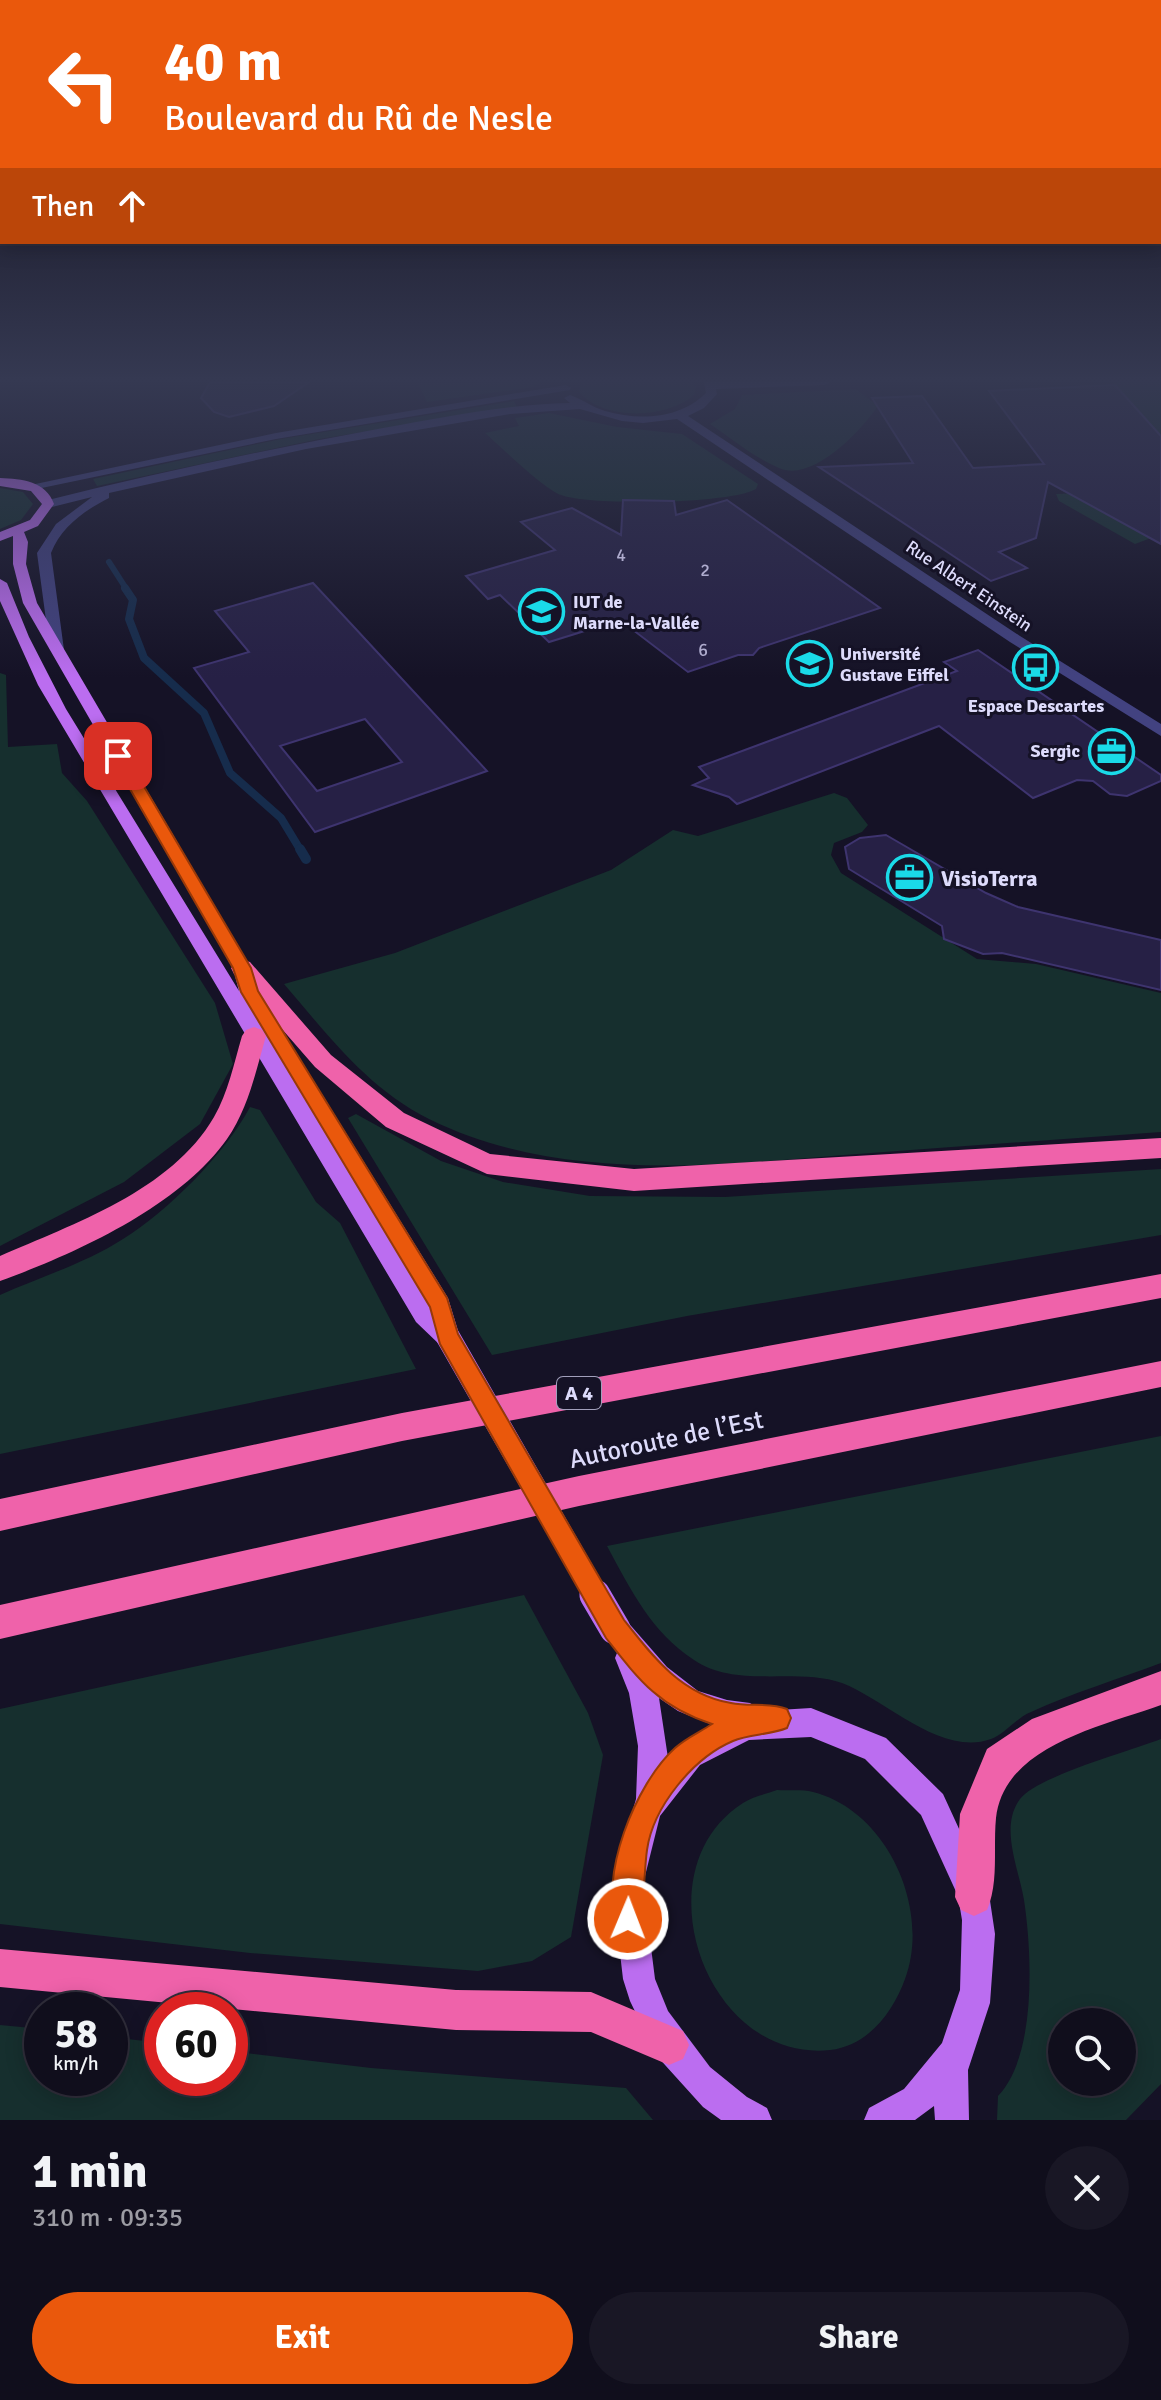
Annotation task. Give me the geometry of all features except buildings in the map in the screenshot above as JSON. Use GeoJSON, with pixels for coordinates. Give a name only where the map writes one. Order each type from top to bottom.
{"type":"FeatureCollection","features":[{"type":"Feature","properties":{"kind":"highway"},"geometry":{"type":"LineString","coordinates":[[242,968],[323,1061],[395,1120],[487,1164],[634,1180],[1161,1148]]}},
{"type":"Feature","properties":{"kind":"highway"},"geometry":{"type":"LineString","coordinates":[[0,1269],[147,1196],[185,1166],[217,1133],[236,1092],[254,1036]]}},
{"type":"Feature","properties":{"kind":"highway","name":"A 4"},"geometry":{"type":"LineString","coordinates":[[0,1515],[402,1427],[1161,1286]]}},
{"type":"Feature","properties":{"kind":"highway","name":"Autoroute de l’Est"},"geometry":{"type":"LineString","coordinates":[[0,1622],[415,1526],[871,1428],[1161,1374]]}},
{"type":"Feature","properties":{"kind":"highway"},"geometry":{"type":"LineString","coordinates":[[974,1897],[978,1814],[1000,1762],[1044,1731],[1161,1688]]}},
{"type":"Feature","properties":{"kind":"highway"},"geometry":{"type":"LineString","coordinates":[[0,1968],[456,2010],[591,2012],[669,2045]]}},
{"type":"Feature","properties":{"kind":"main road"},"geometry":{"type":"LineString","coordinates":[[0,482],[32,486],[44,493],[48,504],[40,518],[18,532],[0,537]]}},
{"type":"Feature","properties":{"kind":"main road"},"geometry":{"type":"LineString","coordinates":[[18,532],[22,542],[19,550],[22,572],[30,603],[242,968],[249,992],[440,1305],[448,1337],[615,1629],[640,1680],[653,1724],[655,1767],[651,1801],[634,1844],[626,1893],[629,1944],[644,1997],[669,2045],[706,2089],[755,2120]]}},
{"type":"Feature","properties":{"kind":"main road"},"geometry":{"type":"LineString","coordinates":[[0,583],[23,643],[54,706],[103,781],[424,1315],[448,1337]]}},
{"type":"Feature","properties":{"kind":"main road"},"geometry":{"type":"LineString","coordinates":[[615,1629],[649,1672],[686,1703],[731,1717],[777,1718],[827,1725],[876,1747],[919,1785],[953,1837],[974,1897],[979,1951],[973,2004],[955,2053],[949,2092],[952,2120]]}},
{"type":"Feature","properties":{"kind":"main road"},"geometry":{"type":"LineString","coordinates":[[651,1801],[684,1757],[728,1729],[777,1718]]}},
{"type":"Feature","properties":{"kind":"main road"},"geometry":{"type":"LineString","coordinates":[[881,2120],[916,2101],[955,2053]]}},
{"type":"Feature","properties":{"kind":"street"},"geometry":{"type":"LineString","coordinates":[[32,486],[57,481]]}},
{"type":"Feature","properties":{"kind":"street"},"geometry":{"type":"LineString","coordinates":[[48,504],[141,481]]}},
{"type":"Feature","properties":{"kind":"street"},"geometry":{"type":"LineString","coordinates":[[57,650],[44,553],[47,541],[101,496],[151,481]]}},
{"type":"Feature","properties":{"kind":"street","name":"Rue Albert Einstein"},"geometry":{"type":"LineString","coordinates":[[778,481],[1015,639],[1161,731]]}},
{"type":"Feature","properties":{"kind":"green space"},"geometry":{"type":"Polygon","coordinates":[[[94,481],[121,481],[97,486],[94,481]]]}},
{"type":"Feature","properties":{"kind":"green space"},"geometry":{"type":"Polygon","coordinates":[[[541,481],[753,481],[758,484],[756,489],[742,494],[660,502],[577,499],[554,491],[541,481]]]}},
{"type":"Feature","properties":{"kind":"green space"},"geometry":{"type":"Polygon","coordinates":[[[0,488],[23,492],[33,504],[21,520],[0,529],[0,488]]]}},
{"type":"Feature","properties":{"kind":"green space"},"geometry":{"type":"Polygon","coordinates":[[[1161,490],[1151,538],[1135,544],[1059,501],[1056,494],[1161,490]]]}},
{"type":"Feature","properties":{"kind":"green space"},"geometry":{"type":"Polygon","coordinates":[[[0,673],[6,675],[8,747],[57,744],[62,773],[87,801],[215,1003],[233,1064],[200,1124],[124,1182],[0,1246],[0,673]]]}},
{"type":"Feature","properties":{"kind":"green space"},"geometry":{"type":"Polygon","coordinates":[[[834,793],[847,798],[868,825],[862,832],[834,843],[831,855],[841,873],[977,959],[1036,964],[1161,993],[1161,1132],[703,1165],[590,1162],[535,1154],[481,1140],[429,1119],[386,1092],[333,1041],[284,984],[395,953],[611,870],[673,830],[698,836],[834,793]]]}},
{"type":"Feature","properties":{"kind":"green space"},"geometry":{"type":"Polygon","coordinates":[[[250,1107],[260,1110],[316,1202],[340,1223],[416,1369],[0,1454],[0,1295],[94,1255],[140,1227],[211,1162],[250,1107]]]}},
{"type":"Feature","properties":{"kind":"green space"},"geometry":{"type":"Polygon","coordinates":[[[356,1114],[441,1161],[503,1182],[590,1196],[725,1197],[1161,1169],[1161,1235],[687,1316],[492,1355],[348,1118],[356,1114]]]}},
{"type":"Feature","properties":{"kind":"green space"},"geometry":{"type":"Polygon","coordinates":[[[1161,1436],[1161,1663],[1031,1712],[991,1739],[972,1742],[933,1734],[842,1683],[805,1677],[747,1676],[711,1669],[679,1649],[654,1623],[607,1546],[1161,1436]]]}},
{"type":"Feature","properties":{"kind":"green space"},"geometry":{"type":"Polygon","coordinates":[[[524,1595],[588,1713],[603,1755],[571,1937],[532,1961],[478,1971],[250,1953],[0,1924],[0,1709],[524,1595]]]}},
{"type":"Feature","properties":{"kind":"green space"},"geometry":{"type":"Polygon","coordinates":[[[1161,1739],[1161,2084],[1126,2120],[997,2120],[998,2096],[1011,2078],[1020,2056],[1029,2002],[1027,1922],[1012,1848],[1014,1810],[1030,1790],[1086,1765],[1161,1739]]]}},
{"type":"Feature","properties":{"kind":"green space"},"geometry":{"type":"Polygon","coordinates":[[[777,1790],[813,1792],[840,1803],[863,1820],[882,1841],[897,1867],[907,1895],[912,1923],[912,1952],[905,1979],[886,2015],[867,2034],[844,2047],[830,2050],[786,2046],[749,2026],[720,1995],[701,1956],[692,1914],[695,1872],[712,1833],[743,1803],[777,1790]]]}},
{"type":"Feature","properties":{"kind":"green space"},"geometry":{"type":"Polygon","coordinates":[[[0,2025],[24,2027],[24,2096],[128,2096],[128,2039],[144,2041],[144,2096],[248,2096],[248,2053],[371,2068],[626,2088],[653,2120],[0,2120],[0,2025]]]}},
{"type":"Feature","properties":{"kind":"waterway"},"geometry":{"type":"LineString","coordinates":[[109,562],[127,590]]}},
{"type":"Feature","properties":{"kind":"waterway"},"geometry":{"type":"LineString","coordinates":[[125,588],[133,600],[129,619],[144,658],[204,713],[230,773],[281,818],[301,851]]}},
{"type":"Feature","properties":{"kind":"waterway"},"geometry":{"type":"LineString","coordinates":[[300,849],[306,859]]}},
{"type":"Feature","properties":{"kind":"place","name":"IUT de Marne-la-Vallée"},"geometry":{"type":"Point","coordinates":[542,612]}},
{"type":"Feature","properties":{"kind":"place","name":"Université Gustave Eiffel"},"geometry":{"type":"Point","coordinates":[809,664]}},
{"type":"Feature","properties":{"kind":"place","name":"Espace Descartes"},"geometry":{"type":"Point","coordinates":[1036,668]}},
{"type":"Feature","properties":{"kind":"place","name":"Sergic"},"geometry":{"type":"Point","coordinates":[1111,751]}},
{"type":"Feature","properties":{"kind":"place","name":"VisioTerra"},"geometry":{"type":"Point","coordinates":[910,878]}},
{"type":"Feature","properties":{"kind":"route"},"geometry":{"type":"LineString","coordinates":[[118,756],[242,968],[249,992],[440,1305],[448,1337],[615,1629],[649,1672],[686,1703],[731,1717],[777,1718],[728,1729],[684,1757],[651,1801],[634,1844],[626,1893],[628,1919]]}}]}
